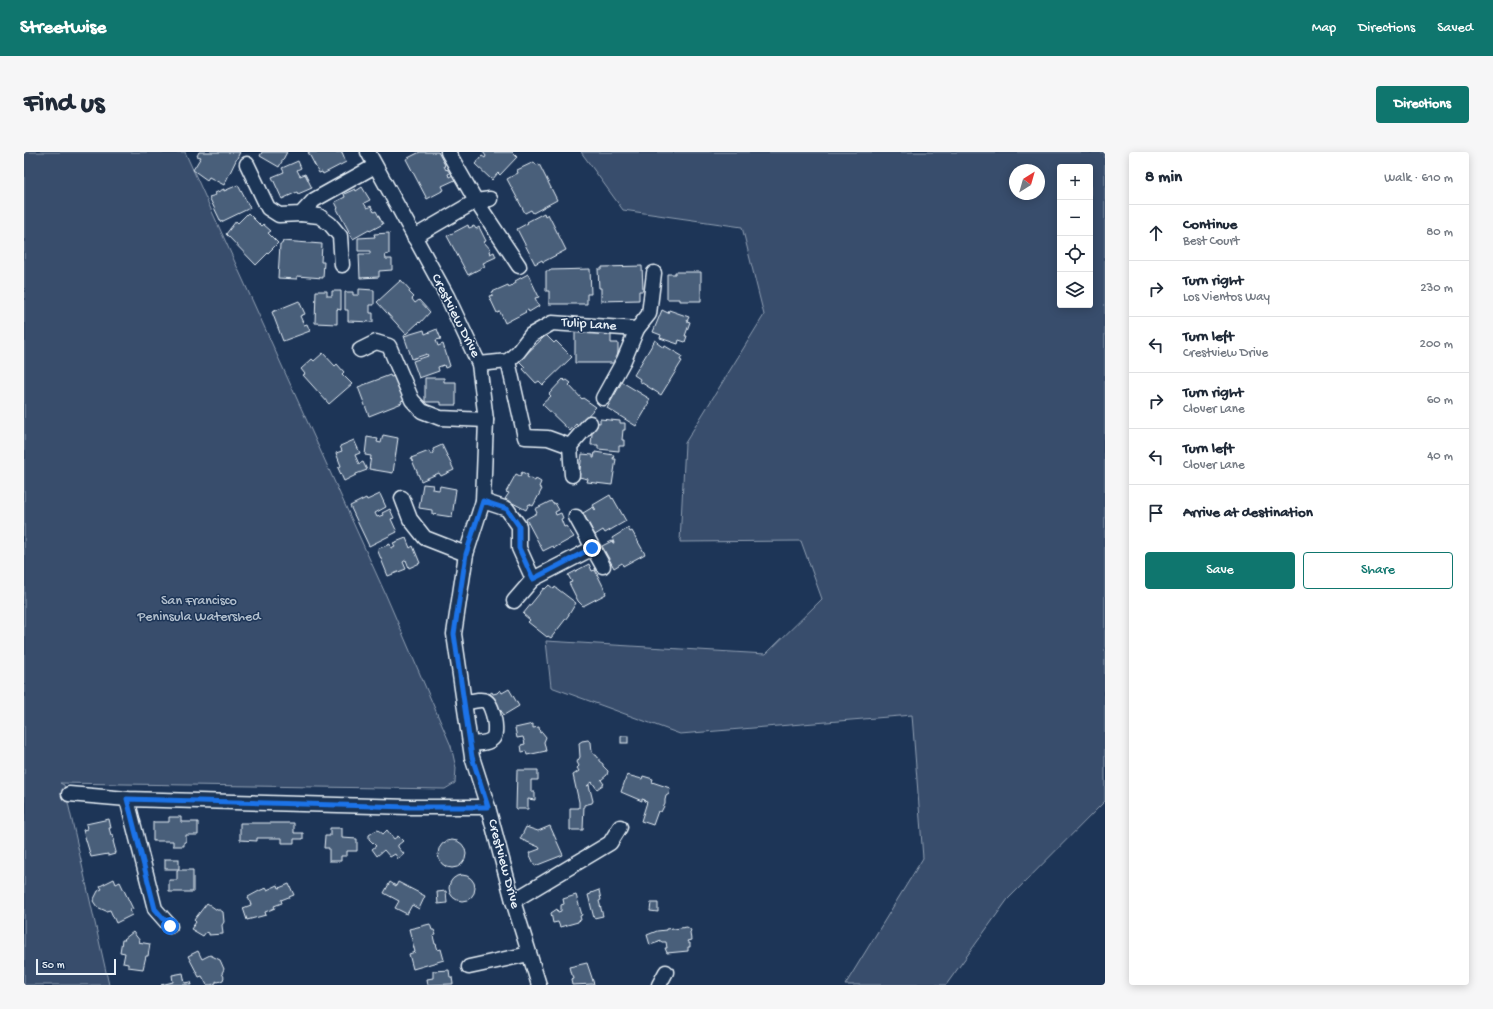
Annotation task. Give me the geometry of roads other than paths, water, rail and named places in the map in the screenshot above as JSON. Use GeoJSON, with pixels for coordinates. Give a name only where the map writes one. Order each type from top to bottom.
{"type":"FeatureCollection","features":[{"type":"Feature","properties":{"kind":"street","name":"Crestview Drive"},"geometry":{"type":"LineString","coordinates":[[368,152],[447,296],[480,364],[486,420],[483,501],[466,554],[454,634],[472,757],[488,807],[513,901],[539,985]]}},
{"type":"Feature","properties":{"kind":"street"},"geometry":{"type":"LineString","coordinates":[[448,152],[483,200],[519,266]]}},
{"type":"Feature","properties":{"kind":"street"},"geometry":{"type":"LineString","coordinates":[[247,164],[268,208],[279,215],[301,214],[319,216],[330,224],[340,236],[342,265]]}},
{"type":"Feature","properties":{"kind":"street"},"geometry":{"type":"LineString","coordinates":[[301,214],[314,200],[375,166]]}},
{"type":"Feature","properties":{"kind":"street"},"geometry":{"type":"LineString","coordinates":[[414,237],[483,200]]}},
{"type":"Feature","properties":{"kind":"street","name":"Tulip Lane"},"geometry":{"type":"LineString","coordinates":[[602,398],[624,360],[637,329],[649,314],[654,272]]}},
{"type":"Feature","properties":{"kind":"street","name":"Tulip Lane"},"geometry":{"type":"LineString","coordinates":[[508,361],[518,352],[531,335],[552,323],[637,329]]}},
{"type":"Feature","properties":{"kind":"street"},"geometry":{"type":"LineString","coordinates":[[360,350],[376,342],[389,346],[412,400],[422,411],[440,418],[486,420]]}},
{"type":"Feature","properties":{"kind":"street"},"geometry":{"type":"LineString","coordinates":[[480,364],[508,361],[525,437],[548,438],[570,446]]}},
{"type":"Feature","properties":{"kind":"street"},"geometry":{"type":"LineString","coordinates":[[572,475],[570,446],[590,423]]}},
{"type":"Feature","properties":{"kind":"street"},"geometry":{"type":"LineString","coordinates":[[402,498],[410,519],[425,538],[466,554]]}},
{"type":"Feature","properties":{"kind":"street"},"geometry":{"type":"LineString","coordinates":[[483,501],[507,509],[519,526],[519,548],[533,579]]}},
{"type":"Feature","properties":{"kind":"street"},"geometry":{"type":"LineString","coordinates":[[576,517],[603,566]]}},
{"type":"Feature","properties":{"kind":"street"},"geometry":{"type":"LineString","coordinates":[[514,601],[533,579],[592,548]]}},
{"type":"Feature","properties":{"kind":"street"},"geometry":{"type":"LineString","coordinates":[[464,702],[482,700],[488,703],[491,708],[496,730],[496,735],[487,742],[471,744]]}},
{"type":"Feature","properties":{"kind":"street"},"geometry":{"type":"LineString","coordinates":[[69,794],[127,799],[409,807],[488,807]]}},
{"type":"Feature","properties":{"kind":"street"},"geometry":{"type":"LineString","coordinates":[[127,799],[155,909],[170,926]]}},
{"type":"Feature","properties":{"kind":"street"},"geometry":{"type":"LineString","coordinates":[[513,901],[610,842],[620,827]]}},
{"type":"Feature","properties":{"kind":"street"},"geometry":{"type":"LineString","coordinates":[[469,967],[529,954]]}},
{"type":"Feature","properties":{"kind":"street"},"geometry":{"type":"LineString","coordinates":[[659,985],[666,972]]}},
{"type":"Feature","properties":{"kind":"park label","name":"San Francisco Peninsula Watershed"},"geometry":{"type":"Point","coordinates":[199,610]}}]}
